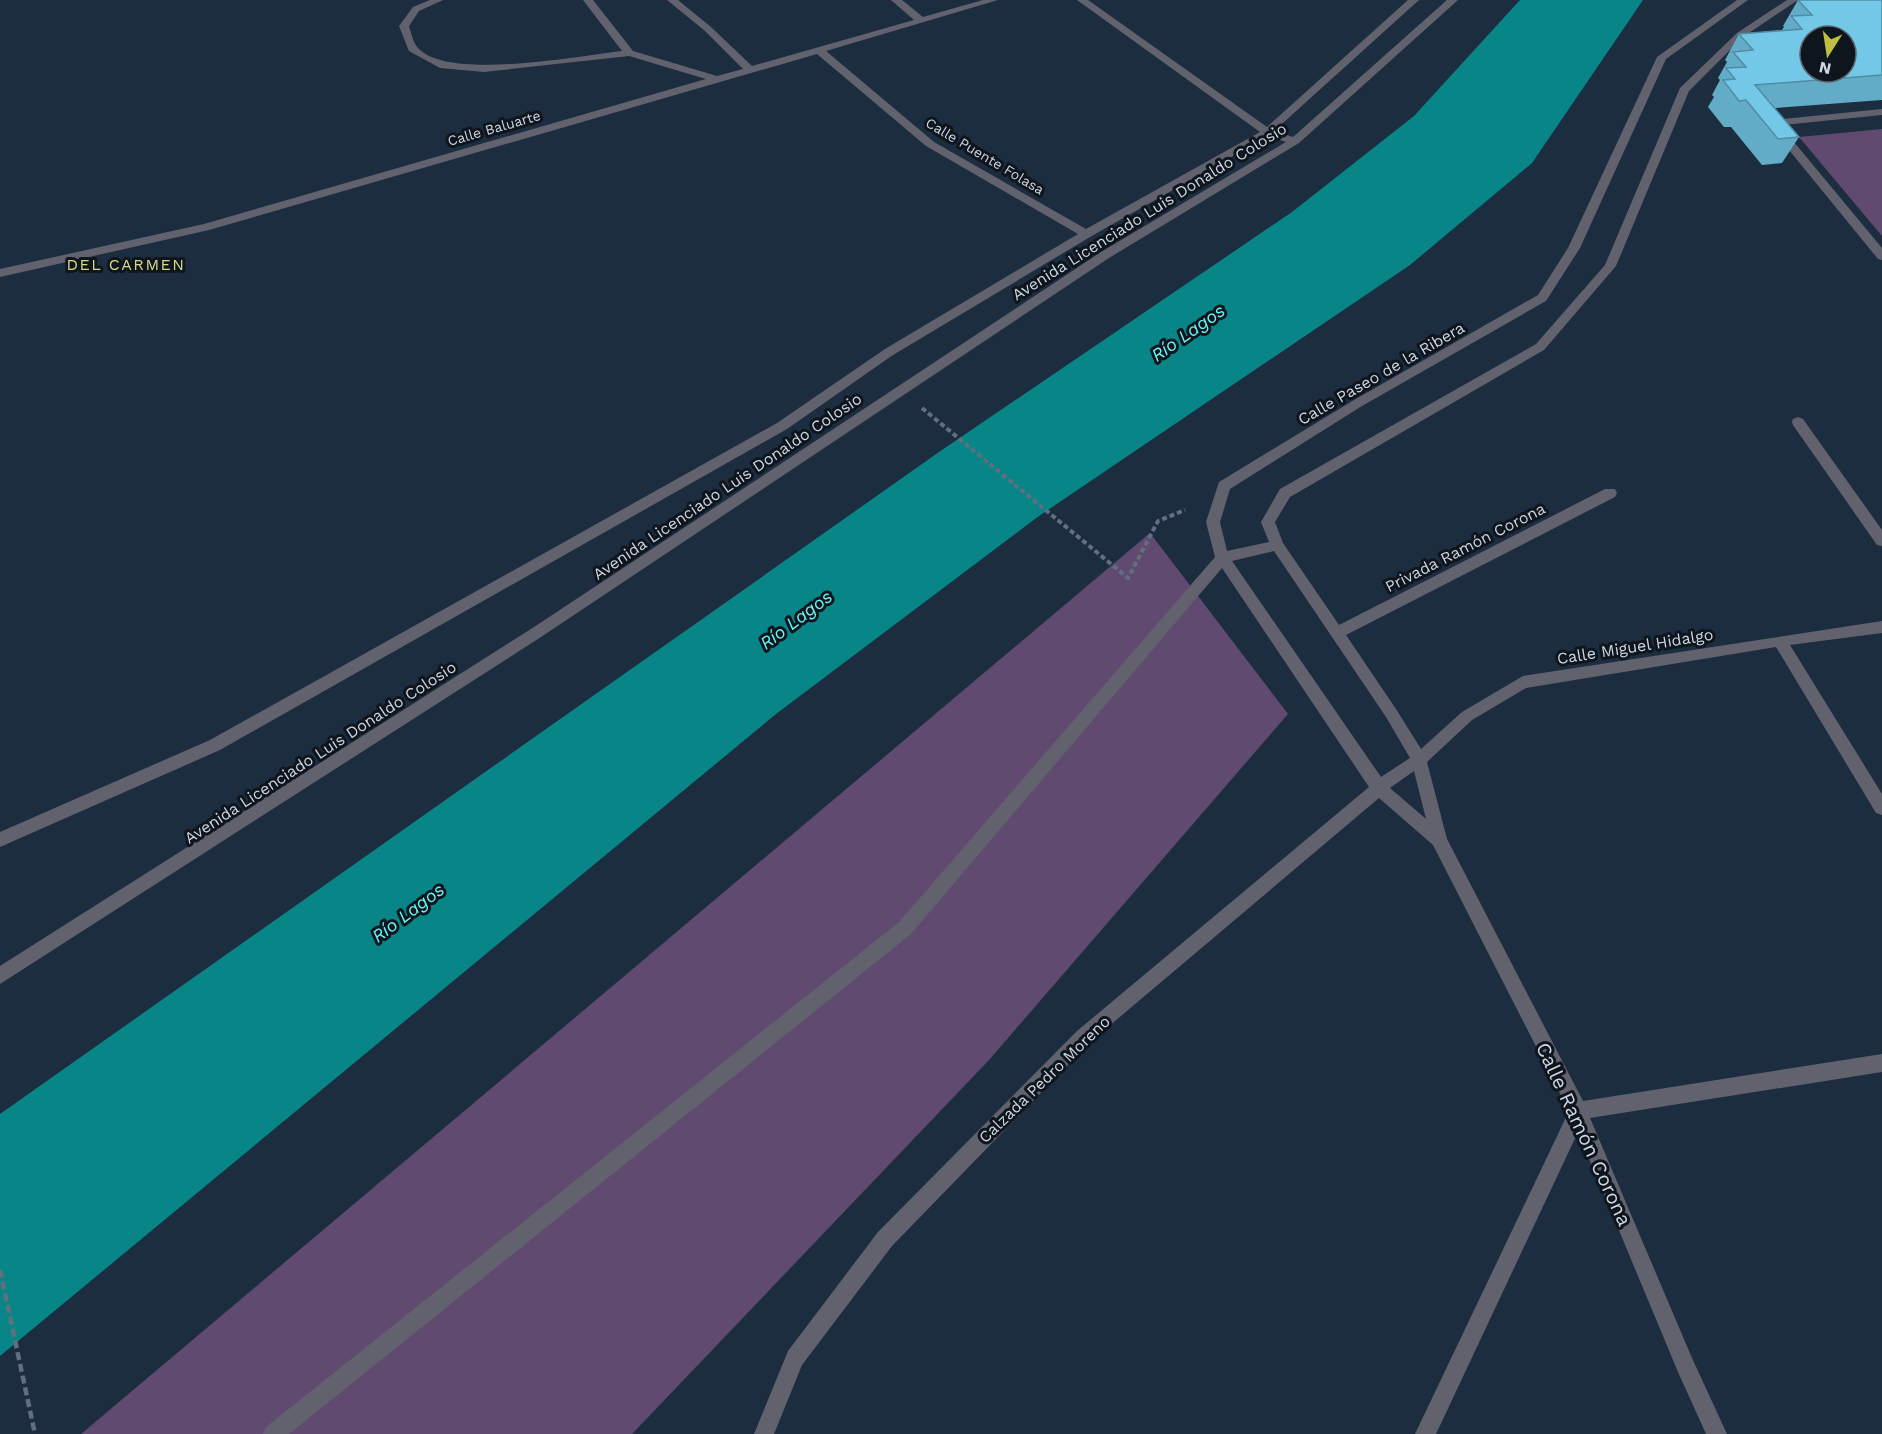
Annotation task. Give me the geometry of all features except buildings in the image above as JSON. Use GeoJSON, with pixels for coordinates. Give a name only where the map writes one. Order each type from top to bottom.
{"type":"FeatureCollection","features":[{"type":"Feature","properties":{"kind":"street"},"geometry":{"type":"LineString","coordinates":[[438,0],[416,9],[404,26],[413,49],[440,65],[484,69],[629,53],[717,79]]}},
{"type":"Feature","properties":{"kind":"street"},"geometry":{"type":"LineString","coordinates":[[588,0],[629,53]]}},
{"type":"Feature","properties":{"kind":"street"},"geometry":{"type":"LineString","coordinates":[[672,0],[708,29],[750,70]]}},
{"type":"Feature","properties":{"kind":"street"},"geometry":{"type":"LineString","coordinates":[[896,0],[921,20]]}},
{"type":"Feature","properties":{"kind":"street","name":"Calle Baluarte"},"geometry":{"type":"LineString","coordinates":[[0,273],[205,227],[993,0]]}},
{"type":"Feature","properties":{"kind":"street"},"geometry":{"type":"LineString","coordinates":[[1082,0],[1267,132],[1295,141]]}},
{"type":"Feature","properties":{"kind":"street","name":"Avenida Licenciado Luis Donaldo Colosio"},"geometry":{"type":"LineString","coordinates":[[0,840],[226,739],[782,426],[889,352],[1086,234],[1267,132],[1414,0]]}},
{"type":"Feature","properties":{"kind":"street","name":"Avenida Licenciado Luis Donaldo Colosio"},"geometry":{"type":"LineString","coordinates":[[0,976],[536,633],[1105,255],[1295,141],[1453,0]]}},
{"type":"Feature","properties":{"kind":"street","name":"Calle Paseo de la Ribera"},"geometry":{"type":"LineString","coordinates":[[1379,788],[1315,691],[1222,558],[1213,522],[1224,486],[1358,403],[1542,298],[1574,248],[1662,57],[1743,0]]}},
{"type":"Feature","properties":{"kind":"street"},"geometry":{"type":"LineString","coordinates":[[1419,760],[1391,713],[1277,545],[1268,522],[1285,493],[1445,399],[1540,347],[1610,266],[1684,90],[1740,35],[1793,0]]}},
{"type":"Feature","properties":{"kind":"street","name":"Calle Puente Folasa"},"geometry":{"type":"LineString","coordinates":[[820,51],[930,144],[1086,234]]}},
{"type":"Feature","properties":{"kind":"street"},"geometry":{"type":"LineString","coordinates":[[1882,112],[1772,123],[1882,256]]}},
{"type":"Feature","properties":{"kind":"street"},"geometry":{"type":"LineString","coordinates":[[1798,422],[1882,541]]}},
{"type":"Feature","properties":{"kind":"street","name":"Privada Ramón Corona"},"geometry":{"type":"LineString","coordinates":[[1336,634],[1610,493]]}},
{"type":"Feature","properties":{"kind":"street"},"geometry":{"type":"LineString","coordinates":[[273,1434],[904,927],[1222,558],[1277,545]]}},
{"type":"Feature","properties":{"kind":"street","name":"Calle Miguel Hidalgo"},"geometry":{"type":"LineString","coordinates":[[1419,760],[1467,716],[1524,682],[1882,627]]}},
{"type":"Feature","properties":{"kind":"street"},"geometry":{"type":"LineString","coordinates":[[1780,641],[1882,808]]}},
{"type":"Feature","properties":{"kind":"street","name":"Calzada Pedro Moreno"},"geometry":{"type":"LineString","coordinates":[[764,1434],[795,1358],[885,1239],[1083,1037],[1379,788],[1419,760]]}},
{"type":"Feature","properties":{"kind":"street","name":"Calle Ramón Corona"},"geometry":{"type":"LineString","coordinates":[[1419,760],[1439,840],[1578,1111],[1685,1365],[1717,1434]]}},
{"type":"Feature","properties":{"kind":"street","name":"Calle Ramón Corona"},"geometry":{"type":"LineString","coordinates":[[1379,788],[1439,840]]}},
{"type":"Feature","properties":{"kind":"street"},"geometry":{"type":"LineString","coordinates":[[1425,1434],[1578,1111],[1882,1063]]}},
{"type":"Feature","properties":{"kind":"path"},"geometry":{"type":"LineString","coordinates":[[914,402],[1128,578],[1158,521],[1180,510],[1217,508]]}},
{"type":"Feature","properties":{"kind":"path"},"geometry":{"type":"LineString","coordinates":[[0,1270],[34,1434]]}},
{"type":"Feature","properties":{"kind":"shaded area"},"geometry":{"type":"Polygon","coordinates":[[[1882,129],[1882,236],[1799,137],[1882,129]]]}},
{"type":"Feature","properties":{"kind":"shaded area"},"geometry":{"type":"Polygon","coordinates":[[[1150,533],[1288,714],[989,1060],[632,1434],[81,1434],[1150,533]]]}},
{"type":"Feature","properties":{"kind":"water","name":"Río Lagos"},"geometry":{"type":"Polygon","coordinates":[[[1520,0],[1643,0],[1532,163],[1410,265],[1039,516],[776,714],[0,1356],[0,1114],[939,452],[1292,212],[1414,116],[1520,0]]]}},
{"type":"Feature","properties":{"kind":"district","name":"DEL CARMEN"},"geometry":{"type":"Point","coordinates":[126,264]}}]}
